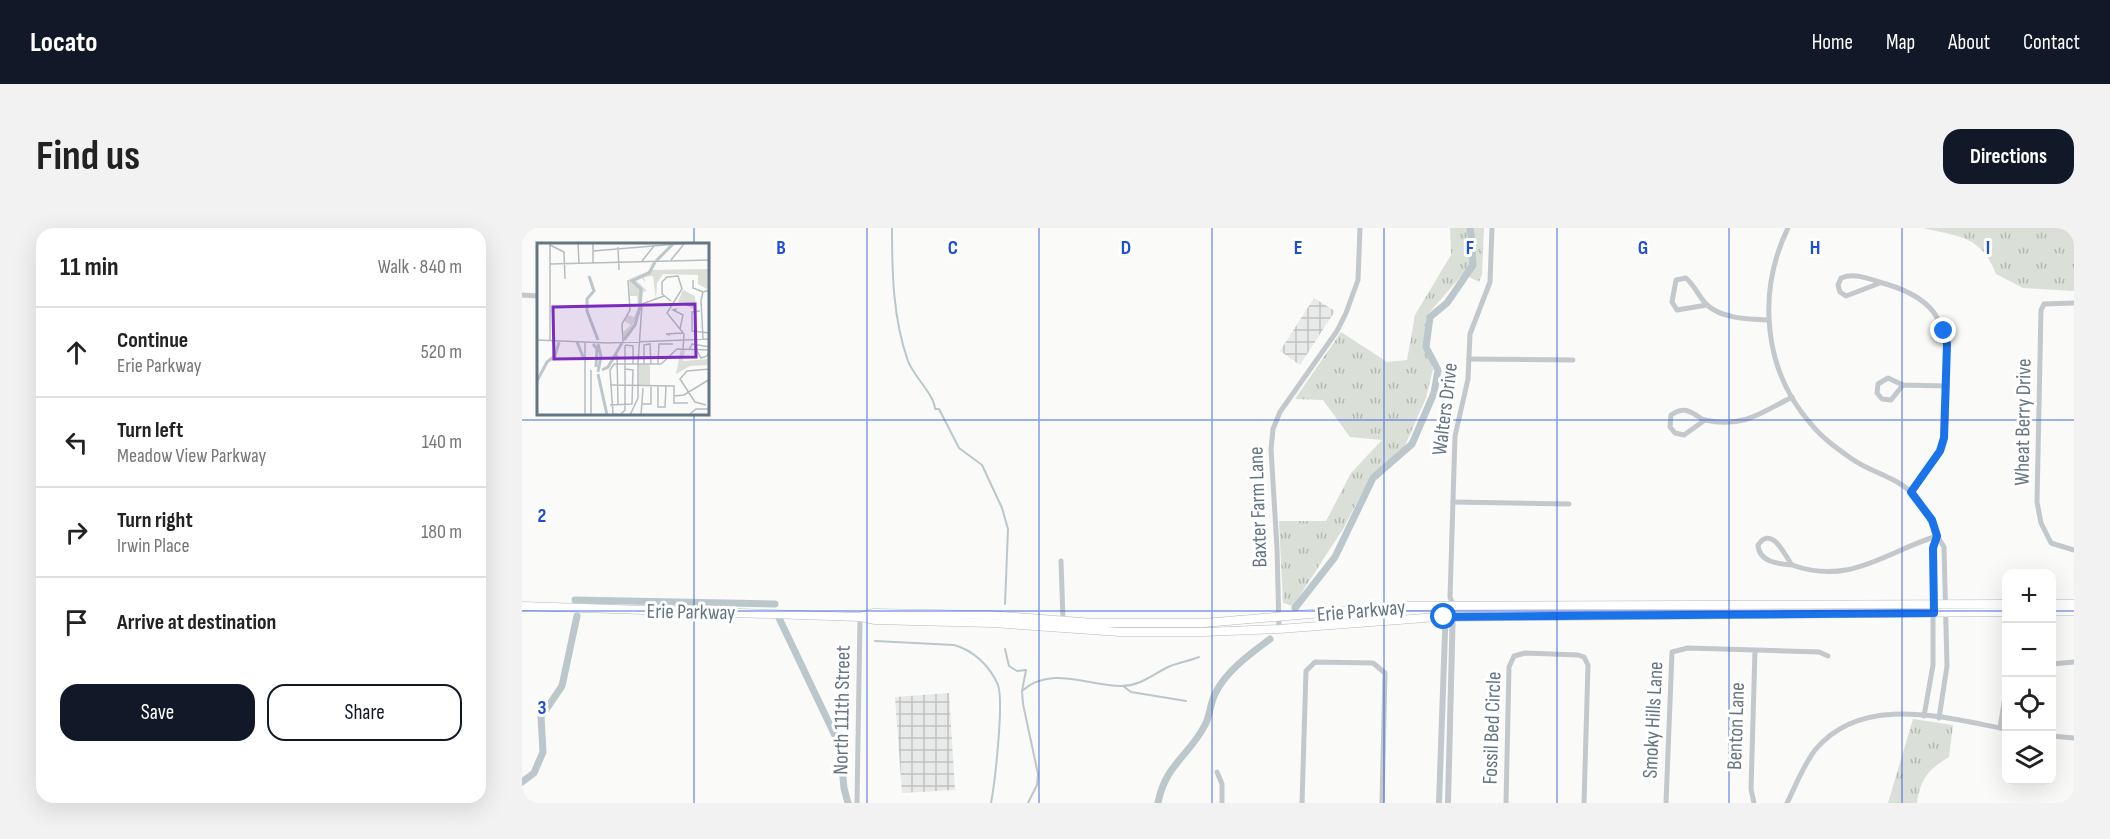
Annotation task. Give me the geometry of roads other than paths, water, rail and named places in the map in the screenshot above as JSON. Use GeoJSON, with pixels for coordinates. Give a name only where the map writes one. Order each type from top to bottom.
{"type":"FeatureCollection","features":[{"type":"Feature","properties":{"kind":"main road","name":"Erie Parkway"},"geometry":{"type":"LineString","coordinates":[[860,617],[873,613],[1193,624],[1278,619],[1450,602],[1934,608],[2002,604]]}},
{"type":"Feature","properties":{"kind":"main road"},"geometry":{"type":"LineString","coordinates":[[2056,604],[2074,604]]}},
{"type":"Feature","properties":{"kind":"main road","name":"Erie Parkway"},"geometry":{"type":"LineString","coordinates":[[522,606],[588,610],[860,617],[875,620],[992,623],[1120,632],[1279,629],[1448,617],[1934,608]]}},
{"type":"Feature","properties":{"kind":"main road","name":"Erie Parkway"},"geometry":{"type":"LineString","coordinates":[[1947,608],[2002,612]]}},
{"type":"Feature","properties":{"kind":"main road"},"geometry":{"type":"LineString","coordinates":[[2056,611],[2074,611]]}},
{"type":"Feature","properties":{"kind":"street","name":"Baxter Farm Lane"},"geometry":{"type":"LineString","coordinates":[[1279,629],[1271,449],[1273,429],[1280,412],[1346,313],[1358,280],[1360,228]]}},
{"type":"Feature","properties":{"kind":"street","name":"Walters Drive"},"geometry":{"type":"LineString","coordinates":[[1450,602],[1455,436],[1468,379],[1470,334],[1490,282],[1492,228]]}},
{"type":"Feature","properties":{"kind":"street"},"geometry":{"type":"LineString","coordinates":[[1788,228],[1774,261],[1768,320],[1778,368],[1792,397],[1810,423],[1824,438],[1855,461],[1911,492],[1932,520],[1937,536],[1944,547],[1947,666],[1939,718]]}},
{"type":"Feature","properties":{"kind":"street"},"geometry":{"type":"LineString","coordinates":[[1880,283],[1846,296],[1840,292],[1838,285],[1841,278],[1848,275],[1880,283],[1909,291],[1934,312],[1947,344],[1947,420],[1940,451],[1911,492]]}},
{"type":"Feature","properties":{"kind":"street"},"geometry":{"type":"LineString","coordinates":[[1707,305],[1677,310],[1672,302],[1676,280],[1686,278],[1707,305],[1739,319],[1768,320]]}},
{"type":"Feature","properties":{"kind":"street"},"geometry":{"type":"LineString","coordinates":[[522,295],[537,296]]}},
{"type":"Feature","properties":{"kind":"street","name":"Wheat Berry Drive"},"geometry":{"type":"LineString","coordinates":[[2074,303],[2050,302],[2044,304],[2041,310],[2037,502],[2041,523],[2050,543],[2074,550]]}},
{"type":"Feature","properties":{"kind":"street"},"geometry":{"type":"LineString","coordinates":[[1468,359],[1573,360]]}},
{"type":"Feature","properties":{"kind":"street"},"geometry":{"type":"LineString","coordinates":[[1903,385],[1891,400],[1882,399],[1877,393],[1878,384],[1883,379],[1893,378],[1903,385],[1947,386]]}},
{"type":"Feature","properties":{"kind":"street"},"geometry":{"type":"LineString","coordinates":[[1705,420],[1684,435],[1675,433],[1670,428],[1671,415],[1679,410],[1687,410],[1705,420],[1724,424],[1744,422],[1792,397]]}},
{"type":"Feature","properties":{"kind":"street"},"geometry":{"type":"LineString","coordinates":[[1454,502],[1569,504]]}},
{"type":"Feature","properties":{"kind":"street"},"geometry":{"type":"LineString","coordinates":[[1792,565],[1775,540],[1765,538],[1758,545],[1759,553],[1764,559],[1822,572],[1862,568],[1879,562],[1902,548],[1937,536]]}},
{"type":"Feature","properties":{"kind":"street"},"geometry":{"type":"LineString","coordinates":[[1924,716],[1933,665],[1933,548],[1937,536]]}},
{"type":"Feature","properties":{"kind":"street"},"geometry":{"type":"LineString","coordinates":[[1061,561],[1063,620]]}},
{"type":"Feature","properties":{"kind":"street"},"geometry":{"type":"LineString","coordinates":[[1440,803],[1450,602]]}},
{"type":"Feature","properties":{"kind":"street","name":"North 111th Street"},"geometry":{"type":"LineString","coordinates":[[857,803],[860,617]]}},
{"type":"Feature","properties":{"kind":"street"},"geometry":{"type":"LineString","coordinates":[[1448,617],[1448,803]]}},
{"type":"Feature","properties":{"kind":"street","name":"Smoky Hills Lane"},"geometry":{"type":"LineString","coordinates":[[1666,803],[1672,652],[1688,648],[1819,652],[1828,656]]}},
{"type":"Feature","properties":{"kind":"street","name":"Benton Lane"},"geometry":{"type":"LineString","coordinates":[[1754,803],[1751,789],[1755,650]]}},
{"type":"Feature","properties":{"kind":"street","name":"Fossil Bed Circle"},"geometry":{"type":"LineString","coordinates":[[1506,803],[1509,667],[1514,656],[1525,653],[1578,655],[1584,657],[1588,665],[1584,803]]}},
{"type":"Feature","properties":{"kind":"street"},"geometry":{"type":"LineString","coordinates":[[1302,803],[1306,671],[1315,662],[1373,663],[1385,674],[1383,803]]}},
{"type":"Feature","properties":{"kind":"street"},"geometry":{"type":"LineString","coordinates":[[2056,664],[2074,662]]}},
{"type":"Feature","properties":{"kind":"street"},"geometry":{"type":"LineString","coordinates":[[1787,803],[1816,749],[1834,733],[1873,715],[1905,713],[2002,728]]}},
{"type":"Feature","properties":{"kind":"street"},"geometry":{"type":"LineString","coordinates":[[2056,736],[2074,738]]}},
{"type":"Feature","properties":{"kind":"street"},"geometry":{"type":"LineString","coordinates":[[1217,772],[1222,784],[1222,803]]}},
{"type":"Feature","properties":{"kind":"waterway"},"geometry":{"type":"LineString","coordinates":[[892,228],[896,312],[908,361],[931,397],[935,409],[939,409],[959,448],[982,465],[1002,508],[1008,529],[1005,604]]}},
{"type":"Feature","properties":{"kind":"waterway"},"geometry":{"type":"LineString","coordinates":[[1470,228],[1472,242]]}},
{"type":"Feature","properties":{"kind":"waterway"},"geometry":{"type":"LineString","coordinates":[[1295,608],[1335,557],[1373,478],[1412,444],[1434,393],[1438,370],[1426,347],[1430,317],[1447,303],[1473,265],[1472,248]]}},
{"type":"Feature","properties":{"kind":"waterway"},"geometry":{"type":"LineString","coordinates":[[575,600],[775,604]]}},
{"type":"Feature","properties":{"kind":"waterway"},"geometry":{"type":"LineString","coordinates":[[522,782],[534,773],[543,752],[541,717],[562,686],[577,616]]}},
{"type":"Feature","properties":{"kind":"waterway"},"geometry":{"type":"LineString","coordinates":[[779,618],[840,746],[844,788],[848,803]]}},
{"type":"Feature","properties":{"kind":"waterway"},"geometry":{"type":"LineString","coordinates":[[1158,803],[1166,779],[1205,725],[1219,686],[1239,664],[1270,639]]}},
{"type":"Feature","properties":{"kind":"waterway"},"geometry":{"type":"LineString","coordinates":[[875,641],[954,645],[974,655],[990,671],[1000,694],[997,761],[991,803]]}},
{"type":"Feature","properties":{"kind":"waterway"},"geometry":{"type":"LineString","coordinates":[[1005,649],[1009,666],[1017,671],[1026,670],[1022,691],[1023,704],[1038,774],[1037,785],[1028,803]]}},
{"type":"Feature","properties":{"kind":"waterway"},"geometry":{"type":"LineString","coordinates":[[1022,691],[1033,683],[1057,678],[1128,686],[1172,666],[1199,657]]}},
{"type":"Feature","properties":{"kind":"waterway"},"geometry":{"type":"LineString","coordinates":[[1123,686],[1131,692],[1186,701]]}}]}
